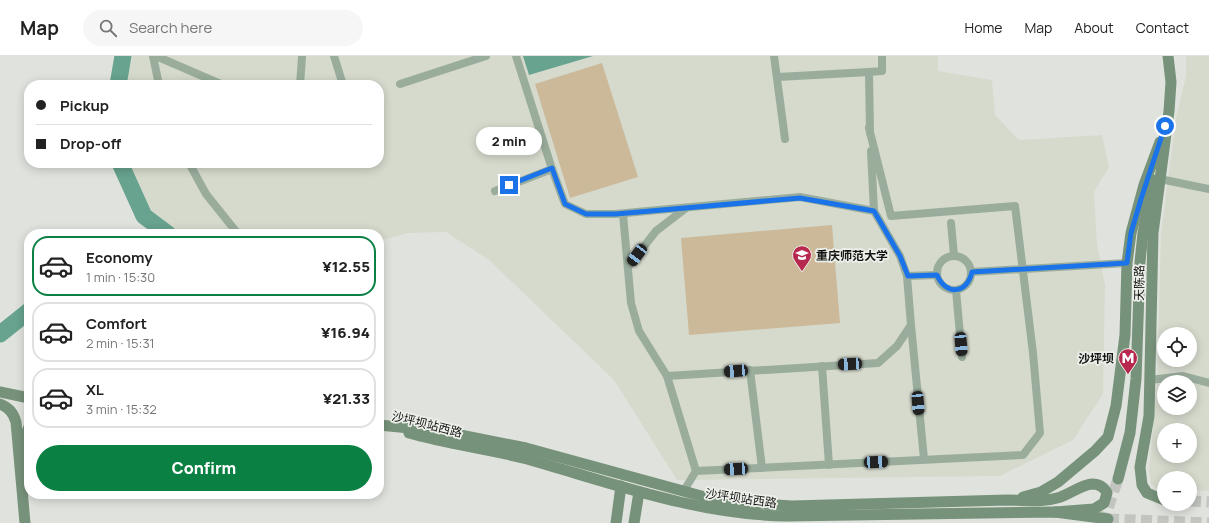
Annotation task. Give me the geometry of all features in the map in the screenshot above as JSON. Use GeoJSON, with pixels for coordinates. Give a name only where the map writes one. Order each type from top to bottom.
{"type":"FeatureCollection","features":[{"type":"Feature","properties":{"kind":"main road","name":"天陈路"},"geometry":{"type":"LineString","coordinates":[[1157,497],[1147,493],[1142,484],[1140,467],[1149,416],[1153,233],[1169,111],[1171,82],[1168,56]]}},
{"type":"Feature","properties":{"kind":"main road"},"geometry":{"type":"LineString","coordinates":[[1007,500],[1031,495],[1054,484],[1095,451],[1108,438],[1116,406],[1125,335],[1127,263],[1132,229],[1169,111]]}},
{"type":"Feature","properties":{"kind":"main road"},"geometry":{"type":"LineString","coordinates":[[1118,478],[1130,433],[1136,379],[1136,337],[1143,233],[1169,111]]}},
{"type":"Feature","properties":{"kind":"main road"},"geometry":{"type":"LineString","coordinates":[[0,392],[24,397]]}},
{"type":"Feature","properties":{"kind":"main road"},"geometry":{"type":"LineString","coordinates":[[0,404],[8,407],[14,414],[20,448],[24,498]]}},
{"type":"Feature","properties":{"kind":"main road","name":"沙坪坝站西路"},"geometry":{"type":"LineString","coordinates":[[384,425],[440,431],[526,448],[683,492],[705,497],[768,506],[1007,500]]}},
{"type":"Feature","properties":{"kind":"main road","name":"沙坪坝站西路"},"geometry":{"type":"LineString","coordinates":[[384,426],[437,441],[526,459],[639,492],[703,506],[766,516],[1056,512],[1108,519]]}},
{"type":"Feature","properties":{"kind":"main road"},"geometry":{"type":"LineString","coordinates":[[20,448],[24,439]]}},
{"type":"Feature","properties":{"kind":"main road"},"geometry":{"type":"LineString","coordinates":[[1007,500],[1050,500],[1090,484],[1100,485],[1105,488],[1107,493],[1104,503],[1094,509],[1056,512]]}},
{"type":"Feature","properties":{"kind":"main road"},"geometry":{"type":"LineString","coordinates":[[616,523],[621,486]]}},
{"type":"Feature","properties":{"kind":"main road"},"geometry":{"type":"LineString","coordinates":[[634,523],[639,492]]}},
{"type":"Feature","properties":{"kind":"main road"},"geometry":{"type":"LineString","coordinates":[[24,499],[26,523]]}},
{"type":"Feature","properties":{"kind":"street"},"geometry":{"type":"LineString","coordinates":[[153,56],[158,80]]}},
{"type":"Feature","properties":{"kind":"street"},"geometry":{"type":"LineString","coordinates":[[156,56],[211,80]]}},
{"type":"Feature","properties":{"kind":"street"},"geometry":{"type":"LineString","coordinates":[[301,80],[303,56]]}},
{"type":"Feature","properties":{"kind":"street"},"geometry":{"type":"LineString","coordinates":[[334,56],[341,80]]}},
{"type":"Feature","properties":{"kind":"street"},"geometry":{"type":"LineString","coordinates":[[400,84],[486,56]]}},
{"type":"Feature","properties":{"kind":"street"},"geometry":{"type":"LineString","coordinates":[[516,56],[565,204],[586,214],[624,214],[800,198],[874,211]]}},
{"type":"Feature","properties":{"kind":"street"},"geometry":{"type":"LineString","coordinates":[[774,56],[778,77],[785,139]]}},
{"type":"Feature","properties":{"kind":"street"},"geometry":{"type":"LineString","coordinates":[[778,77],[882,72],[882,56]]}},
{"type":"Feature","properties":{"kind":"street"},"geometry":{"type":"LineString","coordinates":[[869,72],[869,128],[874,211],[900,256],[908,276],[911,325],[924,459]]}},
{"type":"Feature","properties":{"kind":"street"},"geometry":{"type":"LineString","coordinates":[[696,471],[1023,455],[1040,433],[1024,268],[1015,206],[891,216],[869,128]]}},
{"type":"Feature","properties":{"kind":"street"},"geometry":{"type":"LineString","coordinates":[[192,168],[206,194],[234,229]]}},
{"type":"Feature","properties":{"kind":"street"},"geometry":{"type":"LineString","coordinates":[[495,191],[552,168]]}},
{"type":"Feature","properties":{"kind":"street"},"geometry":{"type":"LineString","coordinates":[[1160,179],[1209,189]]}},
{"type":"Feature","properties":{"kind":"street"},"geometry":{"type":"LineString","coordinates":[[628,267],[656,231],[687,208]]}},
{"type":"Feature","properties":{"kind":"street"},"geometry":{"type":"LineString","coordinates":[[624,214],[631,303],[639,331],[667,376],[696,471],[683,492]]}},
{"type":"Feature","properties":{"kind":"street"},"geometry":{"type":"LineString","coordinates":[[951,223],[954,255]]}},
{"type":"Feature","properties":{"kind":"street"},"geometry":{"type":"LineString","coordinates":[[954,255],[966,260],[972,272],[964,287],[956,290],[948,289],[940,283],[937,275],[938,266],[944,258],[954,255]]}},
{"type":"Feature","properties":{"kind":"street"},"geometry":{"type":"LineString","coordinates":[[972,272],[1127,263]]}},
{"type":"Feature","properties":{"kind":"street"},"geometry":{"type":"LineString","coordinates":[[908,276],[937,275]]}},
{"type":"Feature","properties":{"kind":"street"},"geometry":{"type":"LineString","coordinates":[[956,290],[962,357]]}},
{"type":"Feature","properties":{"kind":"street"},"geometry":{"type":"LineString","coordinates":[[667,376],[878,363],[897,346],[911,325]]}},
{"type":"Feature","properties":{"kind":"street"},"geometry":{"type":"LineString","coordinates":[[822,366],[829,465]]}},
{"type":"Feature","properties":{"kind":"street"},"geometry":{"type":"LineString","coordinates":[[750,370],[762,468]]}},
{"type":"Feature","properties":{"kind":"street"},"geometry":{"type":"LineString","coordinates":[[1150,380],[1182,376],[1209,384]]}},
{"type":"Feature","properties":{"kind":"shaded area","name":"重庆师范大学"},"geometry":{"type":"Polygon","coordinates":[[[133,56],[938,56],[938,71],[992,80],[995,115],[1019,140],[1102,135],[1109,167],[1094,192],[1097,244],[1105,285],[1103,394],[1073,440],[1000,476],[677,480],[614,380],[489,260],[446,232],[408,233],[384,240],[384,229],[170,229],[149,213],[129,168],[384,168],[384,80],[126,80],[133,56]]]}},
{"type":"Feature","properties":{"kind":"shaded area"},"geometry":{"type":"Polygon","coordinates":[[[523,56],[593,56],[529,75],[523,56]]]}},
{"type":"Feature","properties":{"kind":"shaded area"},"geometry":{"type":"Polygon","coordinates":[[[1186,56],[1209,56],[1209,491],[1197,490],[1197,471],[1157,471],[1157,488],[1151,484],[1149,471],[1157,380],[1157,415],[1197,415],[1197,375],[1157,375],[1157,367],[1197,367],[1197,327],[1158,327],[1161,233],[1176,118],[1186,76],[1186,56]]]}},
{"type":"Feature","properties":{"kind":"shaded area"},"geometry":{"type":"Polygon","coordinates":[[[602,63],[638,177],[570,198],[535,84],[602,63]]]}},
{"type":"Feature","properties":{"kind":"shaded area"},"geometry":{"type":"Polygon","coordinates":[[[832,225],[840,323],[689,335],[681,238],[832,225]]]}},
{"type":"Feature","properties":{"kind":"waterway"},"geometry":{"type":"LineString","coordinates":[[119,80],[123,56]]}},
{"type":"Feature","properties":{"kind":"waterway"},"geometry":{"type":"LineString","coordinates":[[122,168],[144,216],[161,229]]}},
{"type":"Feature","properties":{"kind":"waterway"},"geometry":{"type":"LineString","coordinates":[[0,334],[24,315]]}},
{"type":"Feature","properties":{"kind":"tunnel"},"geometry":{"type":"LineString","coordinates":[[1103,523],[1118,479]]}},
{"type":"Feature","properties":{"kind":"tunnel"},"geometry":{"type":"LineString","coordinates":[[1197,501],[1209,502]]}},
{"type":"Feature","properties":{"kind":"tunnel"},"geometry":{"type":"LineString","coordinates":[[1108,519],[1209,523]]}},
{"type":"Feature","properties":{"kind":"place","name":"重庆师范大学"},"geometry":{"type":"Point","coordinates":[802,272]}},
{"type":"Feature","properties":{"kind":"place","name":"沙坪坝"},"geometry":{"type":"Point","coordinates":[1128,375]}},
{"type":"Feature","properties":{"kind":"route"},"geometry":{"type":"LineString","coordinates":[[509,185],[552,168],[565,204],[586,214],[624,214],[800,198],[840,203],[874,211],[900,256],[908,276],[937,275],[940,283],[948,289],[956,290],[964,287],[970,280],[972,272],[1127,263],[1131,233],[1144,185],[1161,141],[1165,126]]}}]}
